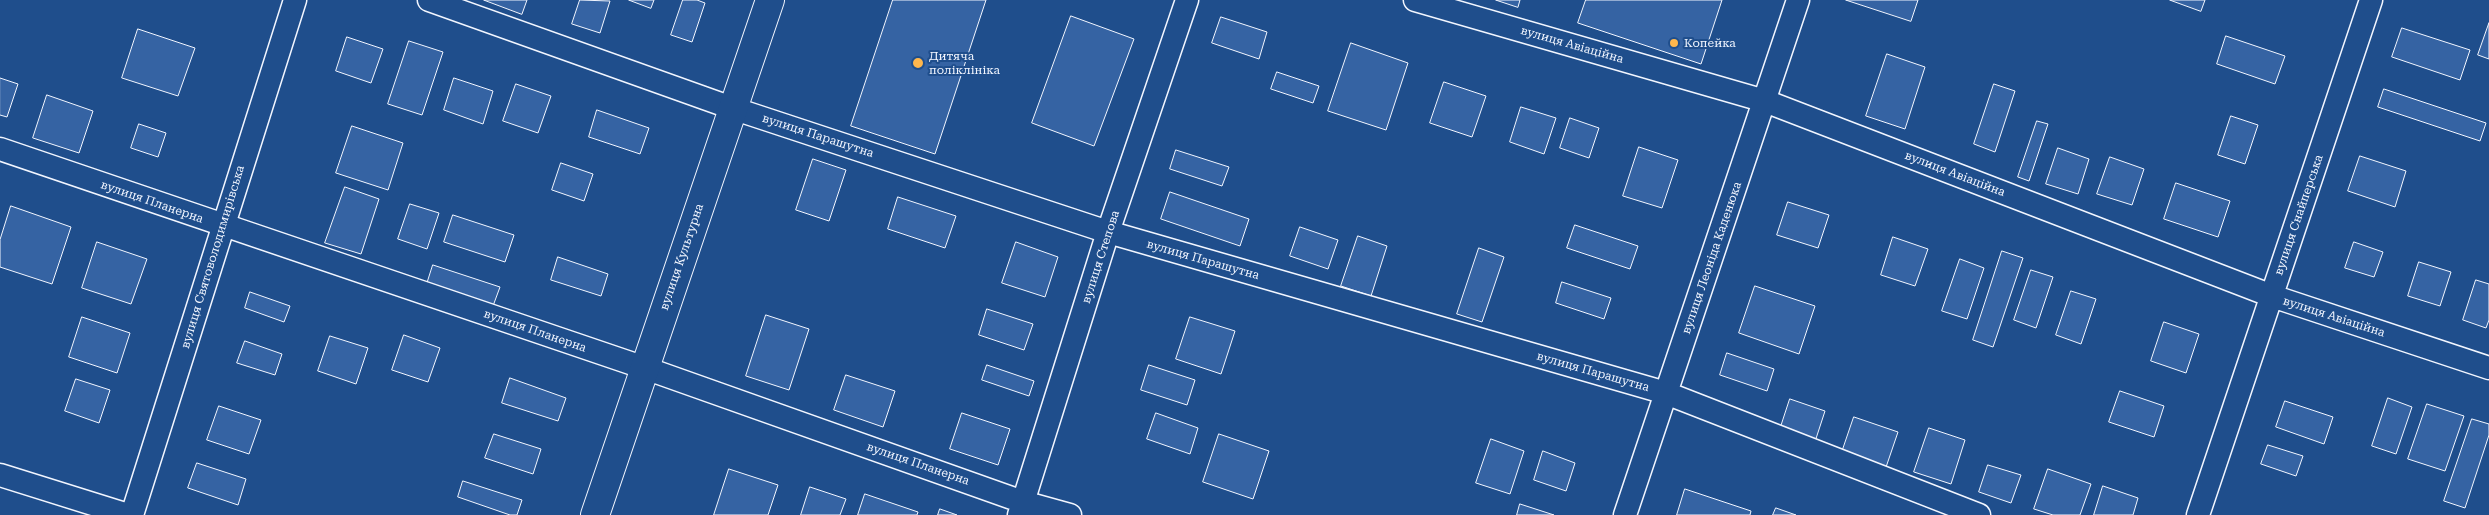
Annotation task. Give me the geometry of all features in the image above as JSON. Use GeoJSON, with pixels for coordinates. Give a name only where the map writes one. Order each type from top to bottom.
{"type":"FeatureCollection","features":[{"type":"Feature","properties":{"kind":"street","name":"вулиця Святоволодимирівська"},"geometry":{"type":"LineString","coordinates":[[132,515],[295,0]]}},
{"type":"Feature","properties":{"kind":"street","name":"вулиця Парашутна"},"geometry":{"type":"LineString","coordinates":[[429,0],[732,108],[1108,232],[1666,393],[1979,515]]}},
{"type":"Feature","properties":{"kind":"street","name":"вулиця Культурна"},"geometry":{"type":"LineString","coordinates":[[595,515],[770,0]]}},
{"type":"Feature","properties":{"kind":"street","name":"вулиця Степова"},"geometry":{"type":"LineString","coordinates":[[1021,508],[1108,232],[1187,0]]}},
{"type":"Feature","properties":{"kind":"street","name":"вулиця Авіаційна"},"geometry":{"type":"LineString","coordinates":[[1415,0],[1765,101],[2272,296],[2489,368]]}},
{"type":"Feature","properties":{"kind":"street","name":"вулиця Леоніда Каденюка"},"geometry":{"type":"LineString","coordinates":[[1625,515],[1798,0]]}},
{"type":"Feature","properties":{"kind":"street","name":"вулиця Снайперська"},"geometry":{"type":"LineString","coordinates":[[2198,515],[2371,0]]}},
{"type":"Feature","properties":{"kind":"street","name":"вулиця Планерна"},"geometry":{"type":"LineString","coordinates":[[0,149],[222,226],[645,368],[1021,508],[1070,515]]}},
{"type":"Feature","properties":{"kind":"street"},"geometry":{"type":"LineString","coordinates":[[0,476],[128,515]]}},
{"type":"Feature","properties":{"kind":"building"},"geometry":{"type":"Polygon","coordinates":[[[484,0],[527,0],[522,14],[484,0]]]}},
{"type":"Feature","properties":{"kind":"building"},"geometry":{"type":"Polygon","coordinates":[[[580,0],[610,1],[600,33],[572,24],[580,0]]]}},
{"type":"Feature","properties":{"kind":"building"},"geometry":{"type":"Polygon","coordinates":[[[629,0],[654,0],[651,8],[629,0]]]}},
{"type":"Feature","properties":{"kind":"building"},"geometry":{"type":"Polygon","coordinates":[[[683,0],[697,0],[705,3],[692,42],[671,35],[683,0]]]}},
{"type":"Feature","properties":{"kind":"building","name":"Дитяча поліклініка"},"geometry":{"type":"Polygon","coordinates":[[[893,0],[986,0],[935,154],[851,126],[893,0]]]}},
{"type":"Feature","properties":{"kind":"building"},"geometry":{"type":"Polygon","coordinates":[[[1496,0],[1520,0],[1518,7],[1496,0]]]}},
{"type":"Feature","properties":{"kind":"building","name":"Копейка"},"geometry":{"type":"Polygon","coordinates":[[[1586,0],[1722,0],[1701,64],[1578,23],[1586,0]]]}},
{"type":"Feature","properties":{"kind":"building"},"geometry":{"type":"Polygon","coordinates":[[[1846,0],[1918,0],[1911,21],[1846,0]]]}},
{"type":"Feature","properties":{"kind":"building"},"geometry":{"type":"Polygon","coordinates":[[[2170,0],[2205,0],[2201,11],[2170,0]]]}},
{"type":"Feature","properties":{"kind":"building"},"geometry":{"type":"Polygon","coordinates":[[[1071,16],[1134,39],[1094,146],[1032,123],[1071,16]]]}},
{"type":"Feature","properties":{"kind":"building"},"geometry":{"type":"Polygon","coordinates":[[[1221,17],[1267,32],[1259,59],[1212,43],[1221,17]]]}},
{"type":"Feature","properties":{"kind":"building"},"geometry":{"type":"Polygon","coordinates":[[[2489,23],[2489,59],[2478,55],[2489,23]]]}},
{"type":"Feature","properties":{"kind":"building"},"geometry":{"type":"Polygon","coordinates":[[[2402,28],[2470,50],[2460,80],[2392,57],[2402,28]]]}},
{"type":"Feature","properties":{"kind":"building"},"geometry":{"type":"Polygon","coordinates":[[[138,29],[195,48],[178,96],[122,78],[138,29]]]}},
{"type":"Feature","properties":{"kind":"building"},"geometry":{"type":"Polygon","coordinates":[[[2226,36],[2285,56],[2275,84],[2217,64],[2226,36]]]}},
{"type":"Feature","properties":{"kind":"building"},"geometry":{"type":"Polygon","coordinates":[[[347,37],[383,49],[371,83],[336,71],[347,37]]]}},
{"type":"Feature","properties":{"kind":"building"},"geometry":{"type":"Polygon","coordinates":[[[409,41],[443,52],[422,115],[388,104],[409,41]]]}},
{"type":"Feature","properties":{"kind":"building"},"geometry":{"type":"Polygon","coordinates":[[[1351,43],[1408,63],[1386,130],[1328,111],[1351,43]]]}},
{"type":"Feature","properties":{"kind":"building"},"geometry":{"type":"Polygon","coordinates":[[[1887,54],[1925,67],[1905,129],[1866,116],[1887,54]]]}},
{"type":"Feature","properties":{"kind":"building"},"geometry":{"type":"Polygon","coordinates":[[[1277,72],[1319,86],[1313,103],[1271,89],[1277,72]]]}},
{"type":"Feature","properties":{"kind":"building"},"geometry":{"type":"Polygon","coordinates":[[[0,78],[18,84],[7,117],[0,115],[0,78]]]}},
{"type":"Feature","properties":{"kind":"building"},"geometry":{"type":"Polygon","coordinates":[[[454,78],[493,91],[483,124],[444,110],[454,78]]]}},
{"type":"Feature","properties":{"kind":"building"},"geometry":{"type":"Polygon","coordinates":[[[1444,82],[1486,96],[1472,137],[1430,123],[1444,82]]]}},
{"type":"Feature","properties":{"kind":"building"},"geometry":{"type":"Polygon","coordinates":[[[516,84],[551,96],[538,133],[503,121],[516,84]]]}},
{"type":"Feature","properties":{"kind":"building"},"geometry":{"type":"Polygon","coordinates":[[[1994,84],[2015,91],[1995,152],[1974,144],[1994,84]]]}},
{"type":"Feature","properties":{"kind":"building"},"geometry":{"type":"Polygon","coordinates":[[[2384,89],[2486,123],[2480,141],[2378,107],[2384,89]]]}},
{"type":"Feature","properties":{"kind":"building"},"geometry":{"type":"Polygon","coordinates":[[[47,95],[93,111],[79,153],[33,138],[47,95]]]}},
{"type":"Feature","properties":{"kind":"building"},"geometry":{"type":"Polygon","coordinates":[[[1521,107],[1556,118],[1544,154],[1510,142],[1521,107]]]}},
{"type":"Feature","properties":{"kind":"building"},"geometry":{"type":"Polygon","coordinates":[[[597,110],[649,128],[640,154],[589,137],[597,110]]]}},
{"type":"Feature","properties":{"kind":"building"},"geometry":{"type":"Polygon","coordinates":[[[2231,116],[2258,125],[2245,164],[2218,155],[2231,116]]]}},
{"type":"Feature","properties":{"kind":"building"},"geometry":{"type":"Polygon","coordinates":[[[1570,118],[1599,128],[1589,158],[1560,148],[1570,118]]]}},
{"type":"Feature","properties":{"kind":"building"},"geometry":{"type":"Polygon","coordinates":[[[2037,121],[2048,124],[2029,181],[2018,177],[2037,121]]]}},
{"type":"Feature","properties":{"kind":"building"},"geometry":{"type":"Polygon","coordinates":[[[139,124],[166,133],[158,157],[131,148],[139,124]]]}},
{"type":"Feature","properties":{"kind":"building"},"geometry":{"type":"Polygon","coordinates":[[[352,126],[403,143],[388,190],[336,173],[352,126]]]}},
{"type":"Feature","properties":{"kind":"building"},"geometry":{"type":"Polygon","coordinates":[[[1639,147],[1678,160],[1662,208],[1623,196],[1639,147]]]}},
{"type":"Feature","properties":{"kind":"building"},"geometry":{"type":"Polygon","coordinates":[[[2058,148],[2089,159],[2078,194],[2046,184],[2058,148]]]}},
{"type":"Feature","properties":{"kind":"building"},"geometry":{"type":"Polygon","coordinates":[[[1176,150],[1229,167],[1222,186],[1170,169],[1176,150]]]}},
{"type":"Feature","properties":{"kind":"building"},"geometry":{"type":"Polygon","coordinates":[[[2360,156],[2406,171],[2395,207],[2348,191],[2360,156]]]}},
{"type":"Feature","properties":{"kind":"building"},"geometry":{"type":"Polygon","coordinates":[[[2110,157],[2144,169],[2132,205],[2097,194],[2110,157]]]}},
{"type":"Feature","properties":{"kind":"building"},"geometry":{"type":"Polygon","coordinates":[[[813,159],[846,170],[829,221],[796,210],[813,159]]]}},
{"type":"Feature","properties":{"kind":"building"},"geometry":{"type":"Polygon","coordinates":[[[561,163],[593,174],[584,201],[552,190],[561,163]]]}},
{"type":"Feature","properties":{"kind":"building"},"geometry":{"type":"Polygon","coordinates":[[[2176,183],[2230,201],[2218,237],[2164,219],[2176,183]]]}},
{"type":"Feature","properties":{"kind":"building"},"geometry":{"type":"Polygon","coordinates":[[[345,187],[379,199],[361,254],[325,243],[345,187]]]}},
{"type":"Feature","properties":{"kind":"building"},"geometry":{"type":"Polygon","coordinates":[[[1170,192],[1249,219],[1240,246],[1161,219],[1170,192]]]}},
{"type":"Feature","properties":{"kind":"building"},"geometry":{"type":"Polygon","coordinates":[[[898,197],[956,216],[945,248],[888,229],[898,197]]]}},
{"type":"Feature","properties":{"kind":"building"},"geometry":{"type":"Polygon","coordinates":[[[1788,202],[1829,215],[1818,248],[1777,235],[1788,202]]]}},
{"type":"Feature","properties":{"kind":"building"},"geometry":{"type":"Polygon","coordinates":[[[410,204],[439,213],[427,249],[398,239],[410,204]]]}},
{"type":"Feature","properties":{"kind":"building"},"geometry":{"type":"Polygon","coordinates":[[[11,206],[71,227],[52,284],[0,267],[0,240],[11,206]]]}},
{"type":"Feature","properties":{"kind":"building"},"geometry":{"type":"Polygon","coordinates":[[[453,215],[514,235],[505,262],[444,242],[453,215]]]}},
{"type":"Feature","properties":{"kind":"building"},"geometry":{"type":"Polygon","coordinates":[[[1575,225],[1638,246],[1630,269],[1567,248],[1575,225]]]}},
{"type":"Feature","properties":{"kind":"building"},"geometry":{"type":"Polygon","coordinates":[[[1300,227],[1338,240],[1328,269],[1290,256],[1300,227]]]}},
{"type":"Feature","properties":{"kind":"building"},"geometry":{"type":"Polygon","coordinates":[[[1358,236],[1387,246],[1371,296],[1341,286],[1358,236]]]}},
{"type":"Feature","properties":{"kind":"building"},"geometry":{"type":"Polygon","coordinates":[[[1893,237],[1928,249],[1915,286],[1881,275],[1893,237]]]}},
{"type":"Feature","properties":{"kind":"building"},"geometry":{"type":"Polygon","coordinates":[[[97,242],[147,259],[131,304],[82,288],[97,242]]]}},
{"type":"Feature","properties":{"kind":"building"},"geometry":{"type":"Polygon","coordinates":[[[1016,242],[1058,257],[1045,297],[1002,283],[1016,242]]]}},
{"type":"Feature","properties":{"kind":"building"},"geometry":{"type":"Polygon","coordinates":[[[2354,242],[2383,252],[2374,277],[2345,268],[2354,242]]]}},
{"type":"Feature","properties":{"kind":"building"},"geometry":{"type":"Polygon","coordinates":[[[1479,248],[1504,257],[1482,322],[1457,314],[1479,248]]]}},
{"type":"Feature","properties":{"kind":"building"},"geometry":{"type":"Polygon","coordinates":[[[2002,251],[2023,258],[1993,347],[1973,340],[2002,251]]]}},
{"type":"Feature","properties":{"kind":"building"},"geometry":{"type":"Polygon","coordinates":[[[558,257],[608,274],[601,296],[551,280],[558,257]]]}},
{"type":"Feature","properties":{"kind":"building"},"geometry":{"type":"Polygon","coordinates":[[[1960,259],[1984,268],[1967,319],[1942,311],[1960,259]]]}},
{"type":"Feature","properties":{"kind":"building"},"geometry":{"type":"Polygon","coordinates":[[[2419,262],[2451,272],[2440,306],[2408,296],[2419,262]]]}},
{"type":"Feature","properties":{"kind":"building"},"geometry":{"type":"Polygon","coordinates":[[[433,265],[500,287],[493,306],[427,284],[433,265]]]}},
{"type":"Feature","properties":{"kind":"building"},"geometry":{"type":"Polygon","coordinates":[[[2031,270],[2053,277],[2036,328],[2014,320],[2031,270]]]}},
{"type":"Feature","properties":{"kind":"building"},"geometry":{"type":"Polygon","coordinates":[[[2476,280],[2489,284],[2489,320],[2486,328],[2463,320],[2476,280]]]}},
{"type":"Feature","properties":{"kind":"building"},"geometry":{"type":"Polygon","coordinates":[[[1562,282],[1611,298],[1604,319],[1556,303],[1562,282]]]}},
{"type":"Feature","properties":{"kind":"building"},"geometry":{"type":"Polygon","coordinates":[[[1755,286],[1815,306],[1799,354],[1739,333],[1755,286]]]}},
{"type":"Feature","properties":{"kind":"building"},"geometry":{"type":"Polygon","coordinates":[[[2071,291],[2096,299],[2081,344],[2056,335],[2071,291]]]}},
{"type":"Feature","properties":{"kind":"building"},"geometry":{"type":"Polygon","coordinates":[[[250,292],[290,306],[284,322],[245,308],[250,292]]]}},
{"type":"Feature","properties":{"kind":"building"},"geometry":{"type":"Polygon","coordinates":[[[987,309],[1033,324],[1024,350],[979,335],[987,309]]]}},
{"type":"Feature","properties":{"kind":"building"},"geometry":{"type":"Polygon","coordinates":[[[766,315],[809,329],[789,390],[746,376],[766,315]]]}},
{"type":"Feature","properties":{"kind":"building"},"geometry":{"type":"Polygon","coordinates":[[[82,317],[130,333],[117,373],[69,357],[82,317]]]}},
{"type":"Feature","properties":{"kind":"building"},"geometry":{"type":"Polygon","coordinates":[[[1190,317],[1235,331],[1221,374],[1176,359],[1190,317]]]}},
{"type":"Feature","properties":{"kind":"building"},"geometry":{"type":"Polygon","coordinates":[[[2164,322],[2199,334],[2186,373],[2151,361],[2164,322]]]}},
{"type":"Feature","properties":{"kind":"building"},"geometry":{"type":"Polygon","coordinates":[[[404,335],[440,348],[428,382],[392,370],[404,335]]]}},
{"type":"Feature","properties":{"kind":"building"},"geometry":{"type":"Polygon","coordinates":[[[330,336],[368,348],[356,384],[318,371],[330,336]]]}},
{"type":"Feature","properties":{"kind":"building"},"geometry":{"type":"Polygon","coordinates":[[[245,341],[282,354],[275,375],[237,363],[245,341]]]}},
{"type":"Feature","properties":{"kind":"building"},"geometry":{"type":"Polygon","coordinates":[[[1727,353],[1774,369],[1767,391],[1720,375],[1727,353]]]}},
{"type":"Feature","properties":{"kind":"building"},"geometry":{"type":"Polygon","coordinates":[[[987,365],[1034,381],[1029,396],[982,380],[987,365]]]}},
{"type":"Feature","properties":{"kind":"building"},"geometry":{"type":"Polygon","coordinates":[[[1149,365],[1195,380],[1187,405],[1141,390],[1149,365]]]}},
{"type":"Feature","properties":{"kind":"building"},"geometry":{"type":"Polygon","coordinates":[[[846,375],[895,391],[883,427],[834,410],[846,375]]]}},
{"type":"Feature","properties":{"kind":"building"},"geometry":{"type":"Polygon","coordinates":[[[510,378],[566,398],[558,421],[502,403],[510,378]]]}},
{"type":"Feature","properties":{"kind":"building"},"geometry":{"type":"Polygon","coordinates":[[[76,379],[110,390],[99,423],[65,411],[76,379]]]}},
{"type":"Feature","properties":{"kind":"building"},"geometry":{"type":"Polygon","coordinates":[[[2120,391],[2164,406],[2154,437],[2109,422],[2120,391]]]}},
{"type":"Feature","properties":{"kind":"building"},"geometry":{"type":"Polygon","coordinates":[[[2388,398],[2412,407],[2396,454],[2372,446],[2388,398]]]}},
{"type":"Feature","properties":{"kind":"building"},"geometry":{"type":"Polygon","coordinates":[[[1790,399],[1825,411],[1810,457],[1775,445],[1790,399]]]}},
{"type":"Feature","properties":{"kind":"building"},"geometry":{"type":"Polygon","coordinates":[[[2285,401],[2333,417],[2324,444],[2276,427],[2285,401]]]}},
{"type":"Feature","properties":{"kind":"building"},"geometry":{"type":"Polygon","coordinates":[[[2427,404],[2464,416],[2445,471],[2408,459],[2427,404]]]}},
{"type":"Feature","properties":{"kind":"building"},"geometry":{"type":"Polygon","coordinates":[[[219,406],[261,420],[249,454],[207,440],[219,406]]]}},
{"type":"Feature","properties":{"kind":"building"},"geometry":{"type":"Polygon","coordinates":[[[962,413],[1010,429],[998,465],[950,449],[962,413]]]}},
{"type":"Feature","properties":{"kind":"building"},"geometry":{"type":"Polygon","coordinates":[[[1156,413],[1198,428],[1190,454],[1147,439],[1156,413]]]}},
{"type":"Feature","properties":{"kind":"building"},"geometry":{"type":"Polygon","coordinates":[[[1854,417],[1898,432],[1883,476],[1839,461],[1854,417]]]}},
{"type":"Feature","properties":{"kind":"building"},"geometry":{"type":"Polygon","coordinates":[[[2472,419],[2489,424],[2489,435],[2465,508],[2444,501],[2472,419]]]}},
{"type":"Feature","properties":{"kind":"building"},"geometry":{"type":"Polygon","coordinates":[[[1929,428],[1965,440],[1951,484],[1914,472],[1929,428]]]}},
{"type":"Feature","properties":{"kind":"building"},"geometry":{"type":"Polygon","coordinates":[[[494,434],[541,449],[533,474],[485,458],[494,434]]]}},
{"type":"Feature","properties":{"kind":"building"},"geometry":{"type":"Polygon","coordinates":[[[1219,434],[1269,451],[1253,499],[1203,482],[1219,434]]]}},
{"type":"Feature","properties":{"kind":"building"},"geometry":{"type":"Polygon","coordinates":[[[1491,439],[1524,451],[1510,494],[1476,483],[1491,439]]]}},
{"type":"Feature","properties":{"kind":"building"},"geometry":{"type":"Polygon","coordinates":[[[2268,445],[2303,456],[2296,476],[2261,464],[2268,445]]]}},
{"type":"Feature","properties":{"kind":"building"},"geometry":{"type":"Polygon","coordinates":[[[1543,451],[1575,463],[1566,491],[1534,480],[1543,451]]]}},
{"type":"Feature","properties":{"kind":"building"},"geometry":{"type":"Polygon","coordinates":[[[197,463],[246,479],[238,505],[188,488],[197,463]]]}},
{"type":"Feature","properties":{"kind":"building"},"geometry":{"type":"Polygon","coordinates":[[[1988,465],[2021,475],[2011,503],[1979,492],[1988,465]]]}},
{"type":"Feature","properties":{"kind":"building"},"geometry":{"type":"Polygon","coordinates":[[[729,469],[778,485],[768,515],[714,515],[729,469]]]}},
{"type":"Feature","properties":{"kind":"building"},"geometry":{"type":"Polygon","coordinates":[[[2048,469],[2091,484],[2080,515],[2053,515],[2034,509],[2048,469]]]}},
{"type":"Feature","properties":{"kind":"building"},"geometry":{"type":"Polygon","coordinates":[[[463,481],[522,500],[517,515],[510,515],[458,497],[463,481]]]}},
{"type":"Feature","properties":{"kind":"building"},"geometry":{"type":"Polygon","coordinates":[[[2103,486],[2138,498],[2133,515],[2094,515],[2103,486]]]}},
{"type":"Feature","properties":{"kind":"building"},"geometry":{"type":"Polygon","coordinates":[[[810,487],[846,499],[840,515],[801,515],[810,487]]]}},
{"type":"Feature","properties":{"kind":"building"},"geometry":{"type":"Polygon","coordinates":[[[1685,489],[1751,511],[1750,515],[1677,515],[1685,489]]]}},
{"type":"Feature","properties":{"kind":"building"},"geometry":{"type":"Polygon","coordinates":[[[865,494],[918,512],[917,515],[858,515],[865,494]]]}},
{"type":"Feature","properties":{"kind":"building"},"geometry":{"type":"Polygon","coordinates":[[[1520,504],[1554,515],[1517,515],[1520,504]]]}},
{"type":"Feature","properties":{"kind":"building"},"geometry":{"type":"Polygon","coordinates":[[[1776,508],[1796,515],[1773,515],[1776,508]]]}},
{"type":"Feature","properties":{"kind":"building"},"geometry":{"type":"Polygon","coordinates":[[[940,509],[957,515],[938,515],[940,509]]]}},
{"type":"Feature","properties":{"kind":"place","name":"Копейка"},"geometry":{"type":"Point","coordinates":[1674,43]}},
{"type":"Feature","properties":{"kind":"place","name":"Дитяча поліклініка"},"geometry":{"type":"Point","coordinates":[918,63]}}]}
